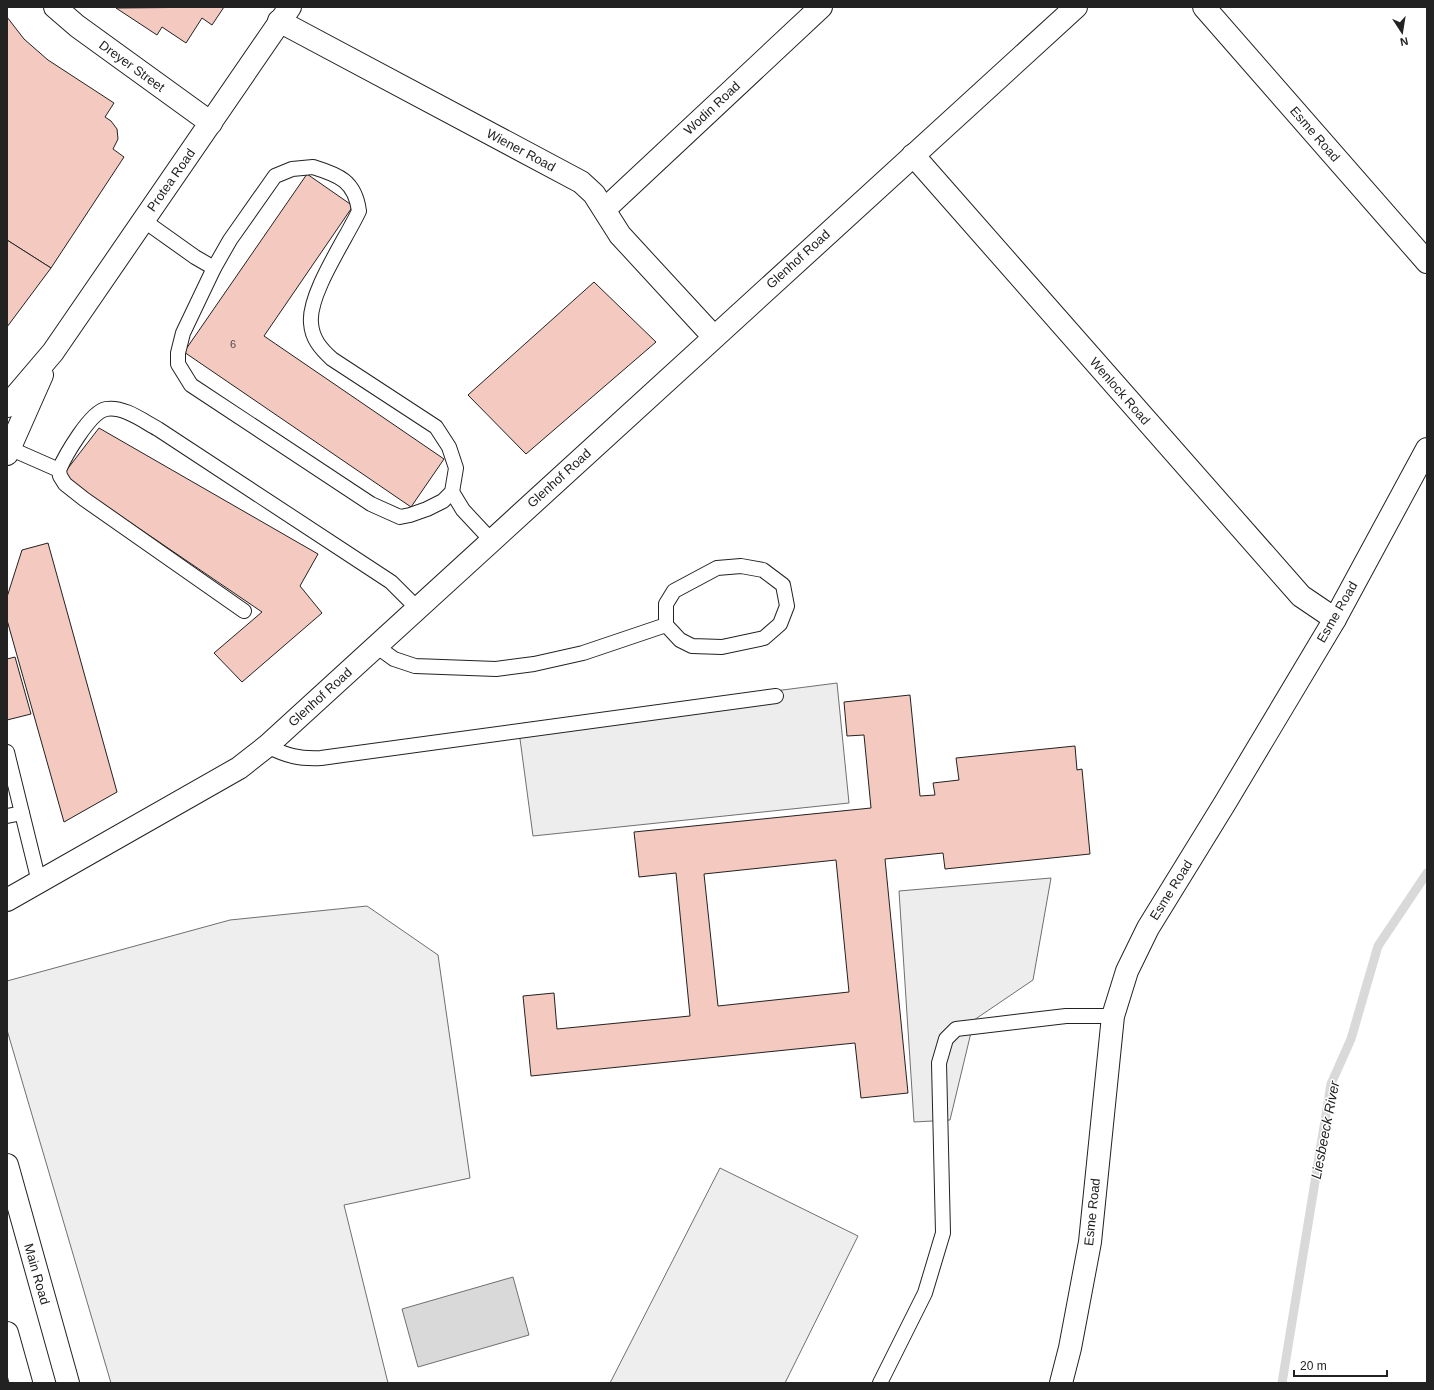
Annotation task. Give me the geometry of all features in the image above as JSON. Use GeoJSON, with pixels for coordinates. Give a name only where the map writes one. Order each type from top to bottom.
{"type":"FeatureCollection","features":[{"type":"Feature","properties":{"kind":"street","name":"Dreyer Street"},"geometry":{"type":"LineString","coordinates":[[55,7],[77,26],[211,123]]}},
{"type":"Feature","properties":{"kind":"street","name":"Wodin Road"},"geometry":{"type":"LineString","coordinates":[[605,209],[821,7]]}},
{"type":"Feature","properties":{"kind":"street","name":"Glenhof Road"},"geometry":{"type":"LineString","coordinates":[[7,900],[239,768],[267,746],[913,154],[1076,7]]}},
{"type":"Feature","properties":{"kind":"street","name":"Esme Road"},"geometry":{"type":"LineString","coordinates":[[1204,7],[1427,262]]}},
{"type":"Feature","properties":{"kind":"street","name":"Protea Road"},"geometry":{"type":"LineString","coordinates":[[7,406],[52,352],[285,14]]}},
{"type":"Feature","properties":{"kind":"street","name":"Wiener Road"},"geometry":{"type":"LineString","coordinates":[[285,14],[581,182],[594,194],[605,209],[620,235],[714,337]]}},
{"type":"Feature","properties":{"kind":"street","name":"Wenlock Road"},"geometry":{"type":"LineString","coordinates":[[913,154],[1301,596],[1335,618]]}},
{"type":"Feature","properties":{"kind":"street","name":"Protea Road"},"geometry":{"type":"LineString","coordinates":[[8,451],[52,352]]}},
{"type":"Feature","properties":{"kind":"street","name":"Esme Road"},"geometry":{"type":"LineString","coordinates":[[1061,1383],[1070,1348],[1090,1242],[1113,1016],[1127,971],[1148,928],[1225,803],[1335,618],[1427,449]]}},
{"type":"Feature","properties":{"kind":"street","name":"Main Road"},"geometry":{"type":"LineString","coordinates":[[7,1165],[68,1383]]}},
{"type":"Feature","properties":{"kind":"street"},"geometry":{"type":"LineString","coordinates":[[7,1333],[21,1383]]}},
{"type":"Feature","properties":{"kind":"lane"},"geometry":{"type":"LineString","coordinates":[[313,167],[336,174],[347,183],[357,197],[358,211],[315,299],[310,322],[315,339],[320,349],[332,359],[436,427],[449,447],[456,468],[452,492],[443,501],[416,513],[400,517],[392,514],[365,499],[191,385],[178,364],[178,353],[183,333],[214,268],[230,240],[275,176],[292,168],[313,167]]}},
{"type":"Feature","properties":{"kind":"lane"},"geometry":{"type":"LineString","coordinates":[[143,220],[195,257],[214,268]]}},
{"type":"Feature","properties":{"kind":"lane"},"geometry":{"type":"LineString","coordinates":[[244,611],[73,491],[62,480],[59,470],[66,455],[92,419],[101,411],[106,409],[130,414],[158,430],[391,582],[417,608]]}},
{"type":"Feature","properties":{"kind":"lane"},"geometry":{"type":"LineString","coordinates":[[8,451],[59,470]]}},
{"type":"Feature","properties":{"kind":"lane"},"geometry":{"type":"LineString","coordinates":[[452,492],[464,510],[492,540]]}},
{"type":"Feature","properties":{"kind":"lane"},"geometry":{"type":"LineString","coordinates":[[740,566],[763,570],[783,585],[787,606],[780,624],[764,638],[722,647],[692,646],[680,640],[666,625],[666,604],[674,591],[717,568],[740,566]]}},
{"type":"Feature","properties":{"kind":"lane"},"geometry":{"type":"LineString","coordinates":[[376,646],[394,659],[415,666],[496,669],[534,664],[584,653],[666,625]]}},
{"type":"Feature","properties":{"kind":"lane"},"geometry":{"type":"LineString","coordinates":[[267,746],[284,755],[302,759],[321,758],[776,696]]}},
{"type":"Feature","properties":{"kind":"lane"},"geometry":{"type":"LineString","coordinates":[[7,752],[40,882]]}},
{"type":"Feature","properties":{"kind":"lane"},"geometry":{"type":"LineString","coordinates":[[7,816],[22,814]]}},
{"type":"Feature","properties":{"kind":"lane"},"geometry":{"type":"LineString","coordinates":[[880,1383],[925,1293],[943,1233],[939,1063],[946,1039],[956,1029],[970,1027],[1066,1016],[1113,1016]]}},
{"type":"Feature","properties":{"kind":"shaded area"},"geometry":{"type":"Polygon","coordinates":[[[837,683],[849,803],[533,836],[518,724],[837,683]]]}},
{"type":"Feature","properties":{"kind":"shaded area"},"geometry":{"type":"Polygon","coordinates":[[[1051,878],[1033,980],[974,1020],[950,1120],[914,1122],[899,891],[1051,878]]]}},
{"type":"Feature","properties":{"kind":"shaded area"},"geometry":{"type":"Polygon","coordinates":[[[367,906],[438,955],[470,1178],[344,1205],[388,1383],[111,1383],[7,1030],[7,981],[230,920],[367,906]]]}},
{"type":"Feature","properties":{"kind":"shaded area"},"geometry":{"type":"Polygon","coordinates":[[[720,1168],[858,1236],[785,1383],[610,1383],[720,1168]]]}},
{"type":"Feature","properties":{"kind":"shaded area"},"geometry":{"type":"Polygon","coordinates":[[[513,1277],[529,1335],[418,1367],[402,1309],[513,1277]]]}},
{"type":"Feature","properties":{"kind":"building"},"geometry":{"type":"Polygon","coordinates":[[[224,7],[212,25],[202,18],[186,43],[162,27],[157,35],[116,8],[224,7]]]}},
{"type":"Feature","properties":{"kind":"building"},"geometry":{"type":"Polygon","coordinates":[[[7,17],[24,39],[48,60],[114,103],[105,117],[111,121],[117,129],[118,139],[113,149],[124,157],[51,268],[7,240],[7,17]]]}},
{"type":"Feature","properties":{"kind":"building"},"geometry":{"type":"Polygon","coordinates":[[[307,174],[353,206],[264,336],[444,459],[411,507],[184,352],[307,174]]]}},
{"type":"Feature","properties":{"kind":"building"},"geometry":{"type":"Polygon","coordinates":[[[7,240],[51,268],[7,327],[7,240]]]}},
{"type":"Feature","properties":{"kind":"building"},"geometry":{"type":"Polygon","coordinates":[[[594,282],[656,342],[526,454],[468,395],[594,282]]]}},
{"type":"Feature","properties":{"kind":"building"},"geometry":{"type":"Polygon","coordinates":[[[99,428],[318,554],[300,586],[322,613],[242,682],[214,653],[262,612],[62,476],[99,428]]]}},
{"type":"Feature","properties":{"kind":"building"},"geometry":{"type":"Polygon","coordinates":[[[48,543],[117,792],[64,822],[7,620],[7,597],[22,550],[48,543]]]}},
{"type":"Feature","properties":{"kind":"building"},"geometry":{"type":"Polygon","coordinates":[[[15,657],[31,714],[7,720],[7,659],[15,657]]]}},
{"type":"Feature","properties":{"kind":"building"},"geometry":{"type":"Polygon","coordinates":[[[910,695],[920,796],[935,795],[933,783],[959,780],[956,758],[1075,746],[1077,770],[1082,769],[1090,854],[945,869],[943,853],[885,859],[908,1093],[861,1098],[855,1043],[531,1076],[523,996],[554,993],[557,1029],[690,1016],[676,873],[639,877],[634,832],[871,808],[864,735],[847,736],[844,702],[910,695]],[[836,860],[704,874],[718,1006],[849,992],[836,860]]]}},
{"type":"Feature","properties":{"kind":"waterway","name":"Liesbeeck River"},"geometry":{"type":"LineString","coordinates":[[1282,1383],[1331,1084],[1351,1039],[1378,946],[1427,873]]}}]}
